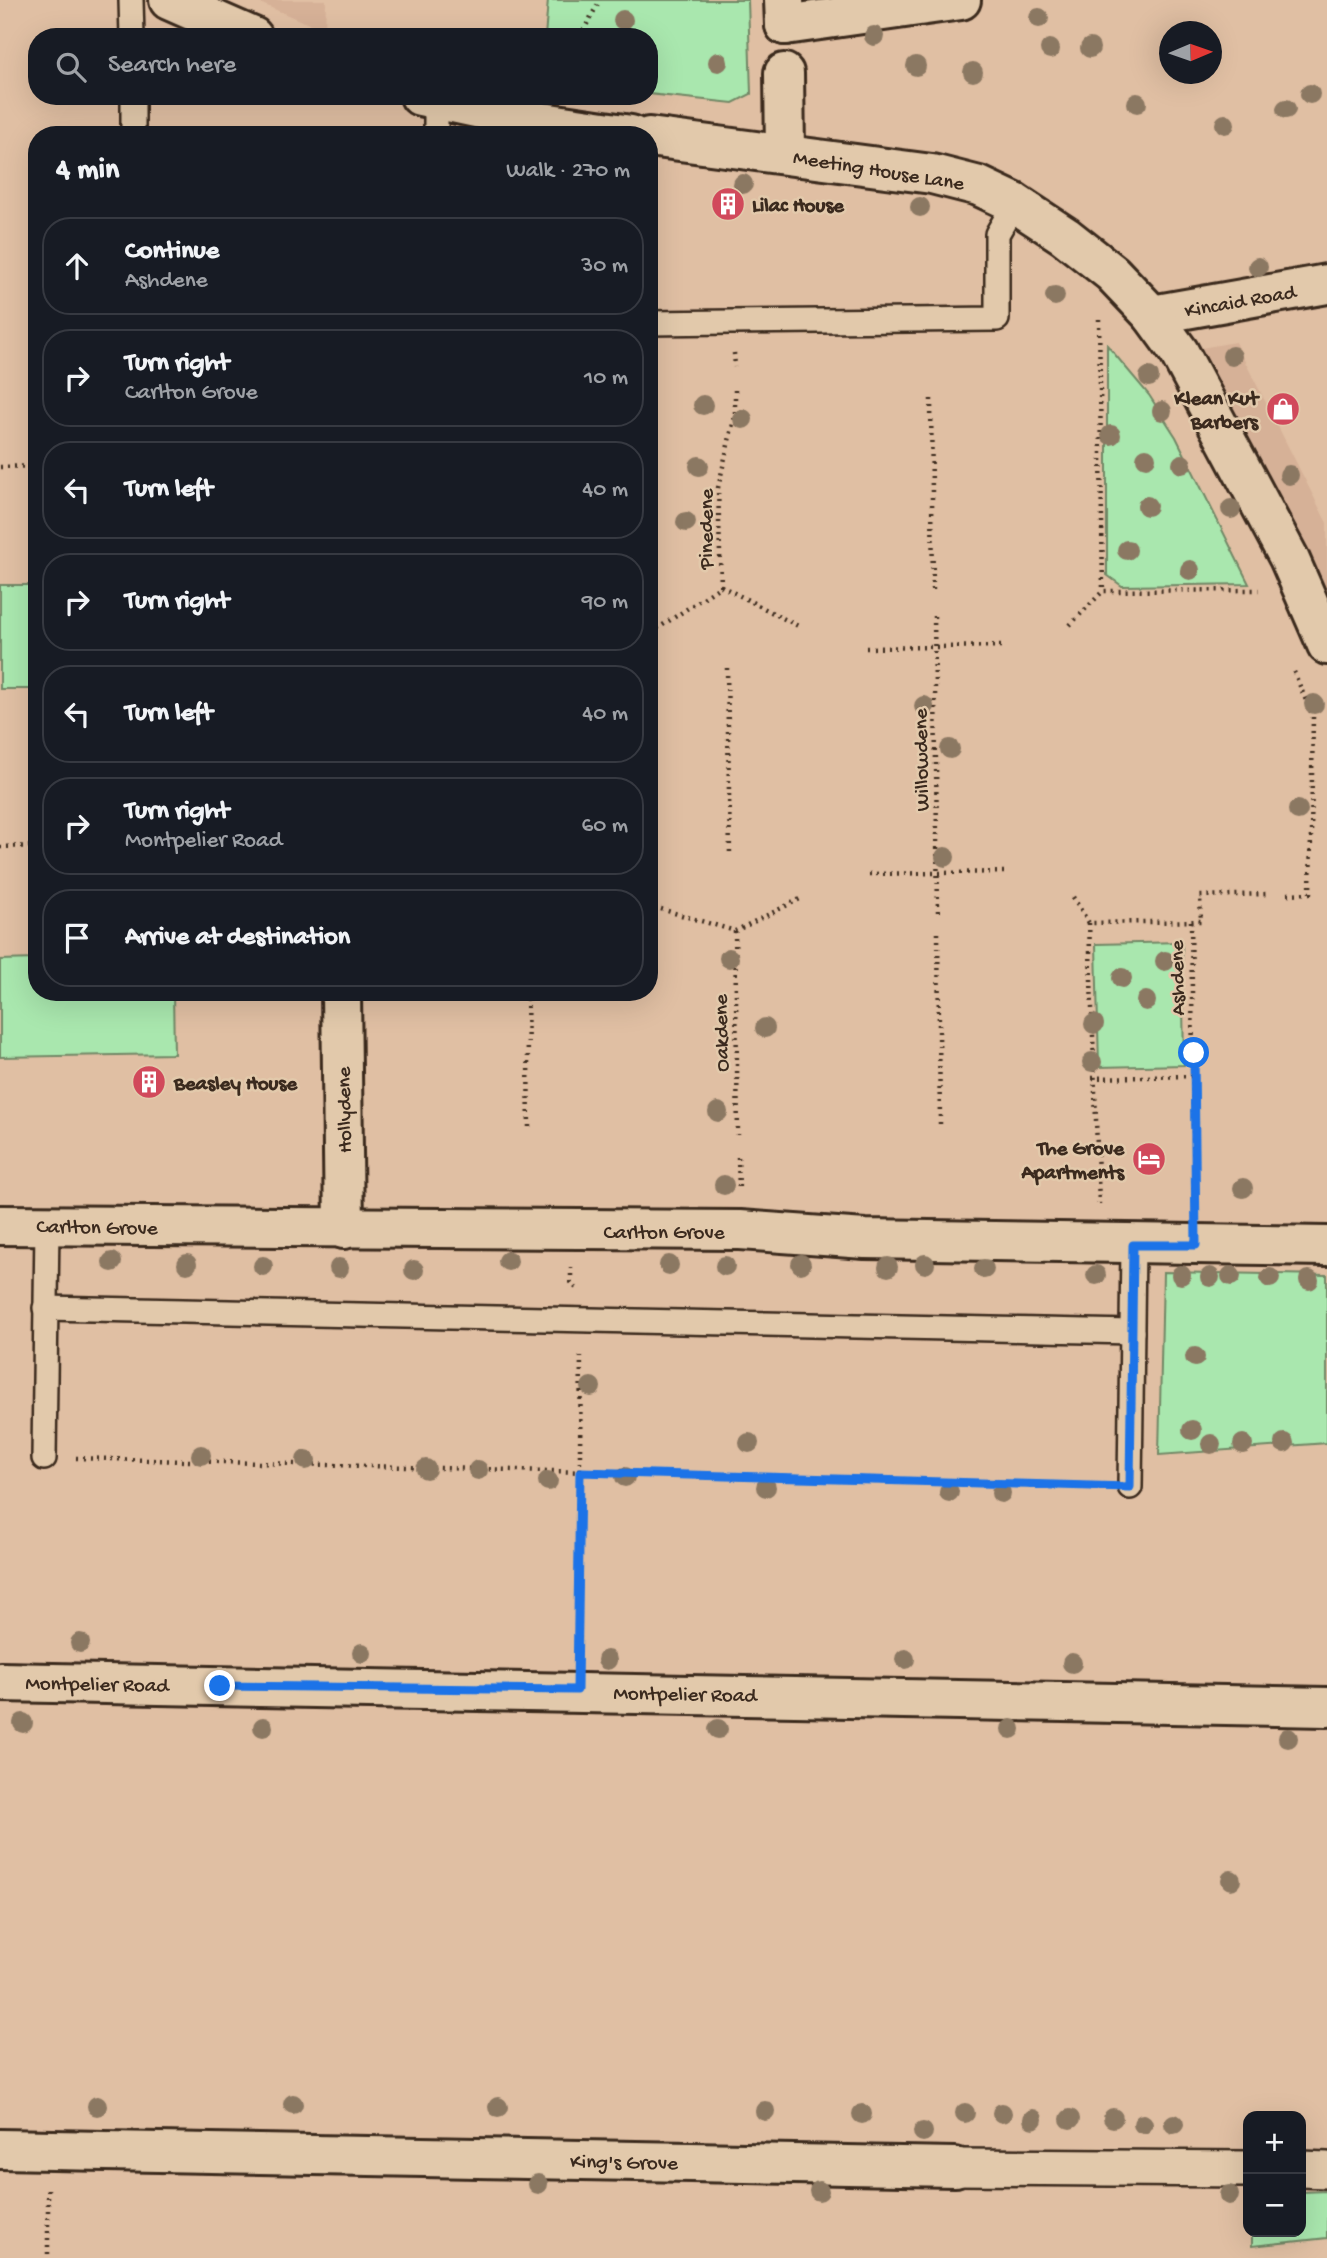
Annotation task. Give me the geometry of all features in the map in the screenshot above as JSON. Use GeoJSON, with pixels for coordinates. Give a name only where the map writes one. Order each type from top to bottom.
{"type":"FeatureCollection","features":[{"type":"Feature","properties":{"kind":"street"},"geometry":{"type":"LineString","coordinates":[[169,0],[233,28]]}},
{"type":"Feature","properties":{"kind":"street"},"geometry":{"type":"LineString","coordinates":[[784,12],[961,0]]}},
{"type":"Feature","properties":{"kind":"street"},"geometry":{"type":"LineString","coordinates":[[785,73],[785,153]]}},
{"type":"Feature","properties":{"kind":"street"},"geometry":{"type":"LineString","coordinates":[[431,111],[557,126]]}},
{"type":"Feature","properties":{"kind":"street","name":"Meeting House Lane"},"geometry":{"type":"LineString","coordinates":[[658,138],[932,174],[979,186],[1015,203],[1112,272],[1152,315],[1179,352],[1230,443],[1325,634]]}},
{"type":"Feature","properties":{"kind":"street","name":"Kincaid Road"},"geometry":{"type":"LineString","coordinates":[[1152,315],[1327,284]]}},
{"type":"Feature","properties":{"kind":"street","name":"Hollydene"},"geometry":{"type":"LineString","coordinates":[[341,1001],[344,1229]]}},
{"type":"Feature","properties":{"kind":"street","name":"Carlton Grove"},"geometry":{"type":"LineString","coordinates":[[0,1225],[571,1231],[740,1230],[865,1239],[1327,1246]]}},
{"type":"Feature","properties":{"kind":"street","name":"Montpelier Road"},"geometry":{"type":"LineString","coordinates":[[0,1682],[577,1690],[1327,1707]]}},
{"type":"Feature","properties":{"kind":"street","name":"King's Grove"},"geometry":{"type":"LineString","coordinates":[[0,2149],[955,2167],[1243,2169]]}},
{"type":"Feature","properties":{"kind":"street"},"geometry":{"type":"LineString","coordinates":[[1306,2169],[1327,2169]]}},
{"type":"Feature","properties":{"kind":"lane"},"geometry":{"type":"LineString","coordinates":[[131,0],[132,28]]}},
{"type":"Feature","properties":{"kind":"lane"},"geometry":{"type":"LineString","coordinates":[[133,105],[134,126]]}},
{"type":"Feature","properties":{"kind":"lane"},"geometry":{"type":"LineString","coordinates":[[658,323],[997,319],[997,233],[1015,203]]}},
{"type":"Feature","properties":{"kind":"lane"},"geometry":{"type":"LineString","coordinates":[[44,1458],[47,1225]]}},
{"type":"Feature","properties":{"kind":"lane"},"geometry":{"type":"LineString","coordinates":[[1116,1244],[1132,1332],[1130,1487]]}},
{"type":"Feature","properties":{"kind":"lane"},"geometry":{"type":"LineString","coordinates":[[45,1308],[582,1317],[1132,1332]]}},
{"type":"Feature","properties":{"kind":"path"},"geometry":{"type":"LineString","coordinates":[[585,28],[600,0]]}},
{"type":"Feature","properties":{"kind":"path"},"geometry":{"type":"LineString","coordinates":[[1070,625],[1103,591],[1099,319]]}},
{"type":"Feature","properties":{"kind":"path","name":"Pinedene"},"geometry":{"type":"LineString","coordinates":[[721,586],[719,488],[735,415],[735,390]]}},
{"type":"Feature","properties":{"kind":"path"},"geometry":{"type":"LineString","coordinates":[[932,399],[933,593]]}},
{"type":"Feature","properties":{"kind":"path"},"geometry":{"type":"LineString","coordinates":[[0,467],[28,466]]}},
{"type":"Feature","properties":{"kind":"path","name":"Pinedene"},"geometry":{"type":"LineString","coordinates":[[721,586],[798,626]]}},
{"type":"Feature","properties":{"kind":"path","name":"Pinedene"},"geometry":{"type":"LineString","coordinates":[[658,628],[721,586]]}},
{"type":"Feature","properties":{"kind":"path"},"geometry":{"type":"LineString","coordinates":[[1103,591],[1260,590],[1265,603]]}},
{"type":"Feature","properties":{"kind":"path","name":"Willowdene"},"geometry":{"type":"LineString","coordinates":[[934,616],[938,912]]}},
{"type":"Feature","properties":{"kind":"path"},"geometry":{"type":"LineString","coordinates":[[866,648],[1004,646]]}},
{"type":"Feature","properties":{"kind":"path"},"geometry":{"type":"LineString","coordinates":[[1288,894],[1310,893],[1313,731],[1313,717],[1292,666]]}},
{"type":"Feature","properties":{"kind":"path"},"geometry":{"type":"LineString","coordinates":[[727,668],[730,855]]}},
{"type":"Feature","properties":{"kind":"path"},"geometry":{"type":"LineString","coordinates":[[0,847],[28,846]]}},
{"type":"Feature","properties":{"kind":"path"},"geometry":{"type":"LineString","coordinates":[[869,874],[1007,872]]}},
{"type":"Feature","properties":{"kind":"path","name":"Ashdene"},"geometry":{"type":"LineString","coordinates":[[1089,923],[1200,921],[1200,896],[1269,894]]}},
{"type":"Feature","properties":{"kind":"path"},"geometry":{"type":"LineString","coordinates":[[1073,897],[1089,923],[1094,1117],[1098,1122],[1116,1244]]}},
{"type":"Feature","properties":{"kind":"path"},"geometry":{"type":"LineString","coordinates":[[661,909],[735,931],[802,898]]}},
{"type":"Feature","properties":{"kind":"path","name":"Ashdene"},"geometry":{"type":"LineString","coordinates":[[1191,921],[1196,1245]]}},
{"type":"Feature","properties":{"kind":"path","name":"Oakdene"},"geometry":{"type":"LineString","coordinates":[[735,931],[738,1135]]}},
{"type":"Feature","properties":{"kind":"path"},"geometry":{"type":"LineString","coordinates":[[938,933],[940,1124]]}},
{"type":"Feature","properties":{"kind":"path"},"geometry":{"type":"LineString","coordinates":[[527,1001],[529,1128]]}},
{"type":"Feature","properties":{"kind":"path"},"geometry":{"type":"LineString","coordinates":[[1194,1053],[1209,1053]]}},
{"type":"Feature","properties":{"kind":"path"},"geometry":{"type":"LineString","coordinates":[[1092,1078],[1194,1076]]}},
{"type":"Feature","properties":{"kind":"path"},"geometry":{"type":"LineString","coordinates":[[571,1231],[571,1282],[583,1295],[577,1690]]}},
{"type":"Feature","properties":{"kind":"path"},"geometry":{"type":"LineString","coordinates":[[44,1458],[1130,1487]]}},
{"type":"Feature","properties":{"kind":"path"},"geometry":{"type":"LineString","coordinates":[[48,2258],[49,2150]]}},
{"type":"Feature","properties":{"kind":"shaded area"},"geometry":{"type":"Polygon","coordinates":[[[253,0],[326,0],[325,28],[318,28],[253,0]]]}},
{"type":"Feature","properties":{"kind":"shaded area"},"geometry":{"type":"Polygon","coordinates":[[[1235,342],[1327,523],[1327,627],[1179,352],[1235,342]]]}},
{"type":"Feature","properties":{"kind":"green space"},"geometry":{"type":"Polygon","coordinates":[[[548,0],[748,0],[751,94],[733,103],[658,95],[658,28],[546,28],[548,0]]]}},
{"type":"Feature","properties":{"kind":"green space"},"geometry":{"type":"Polygon","coordinates":[[[1107,345],[1149,395],[1176,437],[1249,584],[1122,586],[1107,575],[1107,345]]]}},
{"type":"Feature","properties":{"kind":"green space"},"geometry":{"type":"Polygon","coordinates":[[[0,585],[28,585],[28,689],[0,689],[0,585]]]}},
{"type":"Feature","properties":{"kind":"green space"},"geometry":{"type":"Polygon","coordinates":[[[1182,942],[1184,1065],[1099,1067],[1096,944],[1182,942]]]}},
{"type":"Feature","properties":{"kind":"green space"},"geometry":{"type":"Polygon","coordinates":[[[28,959],[28,1001],[173,1001],[174,1054],[0,1057],[0,960],[28,959]]]}},
{"type":"Feature","properties":{"kind":"green space"},"geometry":{"type":"Polygon","coordinates":[[[1163,1272],[1327,1275],[1327,1443],[1159,1455],[1163,1272]]]}},
{"type":"Feature","properties":{"kind":"green space"},"geometry":{"type":"Polygon","coordinates":[[[1327,2191],[1327,2238],[1252,2246],[1252,2237],[1306,2237],[1306,2192],[1327,2191]]]}},
{"type":"Feature","properties":{"kind":"place","name":"Lilac House"},"geometry":{"type":"Point","coordinates":[728,204]}},
{"type":"Feature","properties":{"kind":"place","name":"Klean Kut Barbers"},"geometry":{"type":"Point","coordinates":[1283,409]}},
{"type":"Feature","properties":{"kind":"place","name":"Beasley House"},"geometry":{"type":"Point","coordinates":[149,1082]}},
{"type":"Feature","properties":{"kind":"place","name":"The Grove Apartments"},"geometry":{"type":"Point","coordinates":[1149,1159]}},
{"type":"Feature","properties":{"kind":"route"},"geometry":{"type":"LineString","coordinates":[[220,1686],[577,1690],[580,1472],[1130,1487],[1133,1245],[1196,1245],[1194,1053]]}}]}
